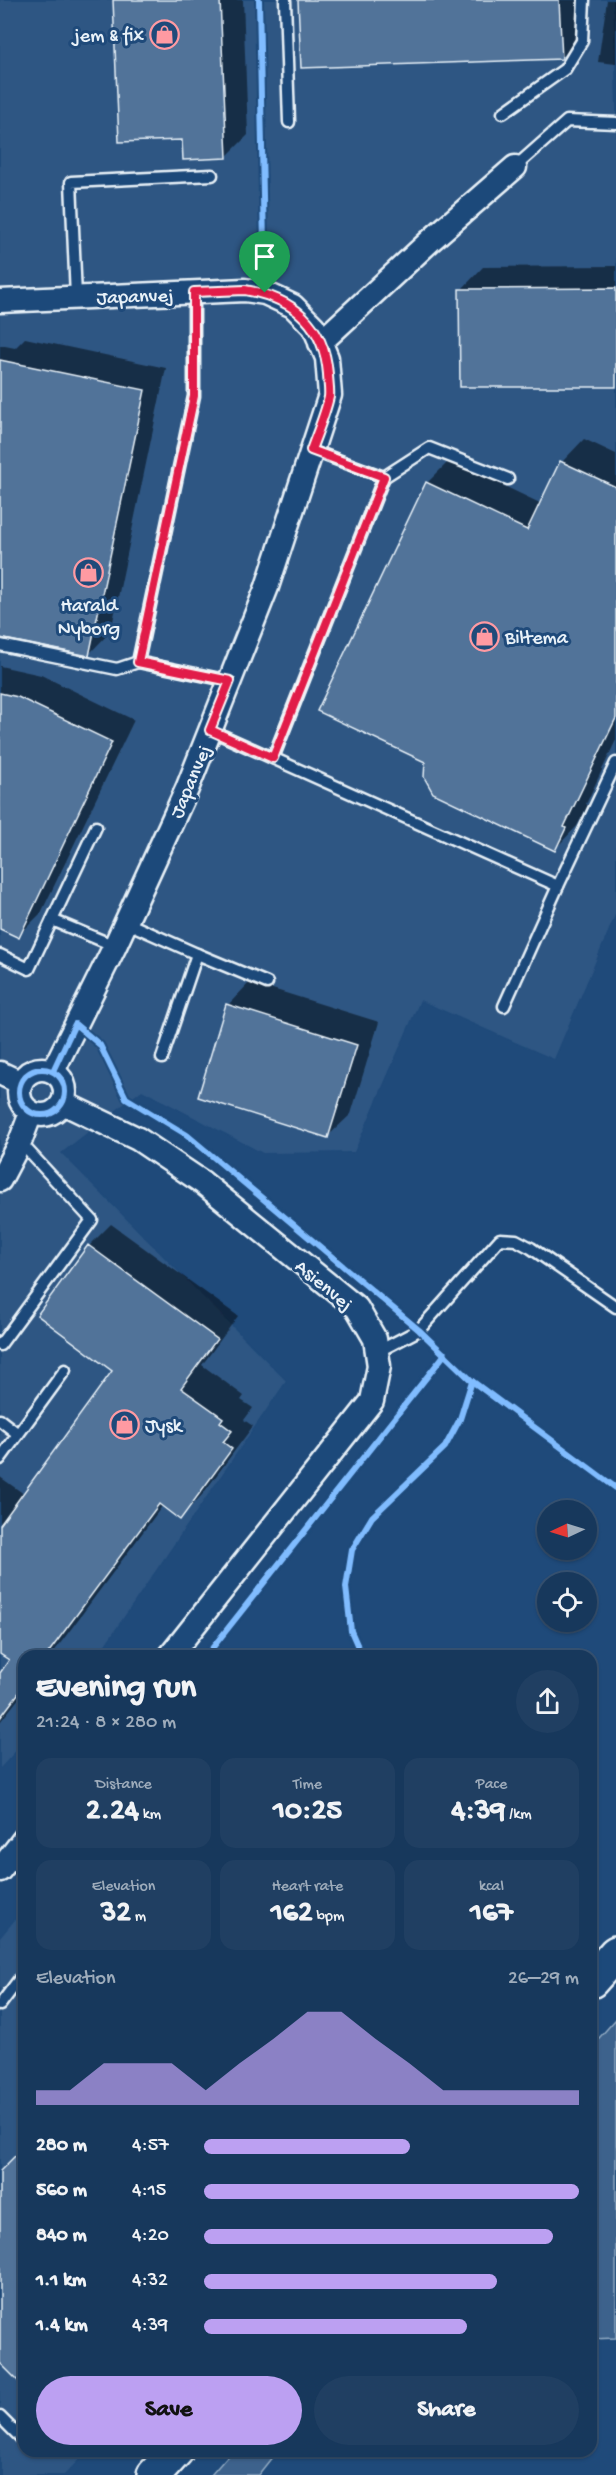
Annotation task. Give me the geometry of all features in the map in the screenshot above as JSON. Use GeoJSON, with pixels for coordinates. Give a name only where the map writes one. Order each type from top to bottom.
{"type":"FeatureCollection","features":[{"type":"Feature","properties":{"kind":"main road"},"geometry":{"type":"LineString","coordinates":[[597,1974],[616,1953]]}},
{"type":"Feature","properties":{"kind":"main road"},"geometry":{"type":"LineString","coordinates":[[154,2475],[170,2457]]}},
{"type":"Feature","properties":{"kind":"street"},"geometry":{"type":"LineString","coordinates":[[320,343],[430,241],[515,167]]}},
{"type":"Feature","properties":{"kind":"street","name":"Japanvej"},"geometry":{"type":"LineString","coordinates":[[0,301],[245,290],[265,293],[293,306],[314,327],[327,358],[330,395],[267,587],[187,789],[115,946],[53,1071]]}},
{"type":"Feature","properties":{"kind":"street"},"geometry":{"type":"LineString","coordinates":[[35,1070],[53,1071],[65,1085],[63,1103],[50,1115],[40,1116],[31,1113],[20,1100],[21,1083],[35,1070]]}},
{"type":"Feature","properties":{"kind":"street"},"geometry":{"type":"LineString","coordinates":[[0,1073],[21,1083]]}},
{"type":"Feature","properties":{"kind":"street","name":"Asienvej"},"geometry":{"type":"LineString","coordinates":[[63,1103],[138,1139],[202,1182],[357,1308],[375,1339],[379,1366],[372,1401],[175,1650]]}},
{"type":"Feature","properties":{"kind":"street"},"geometry":{"type":"LineString","coordinates":[[0,1180],[20,1142],[31,1113]]}},
{"type":"Feature","properties":{"kind":"street"},"geometry":{"type":"LineString","coordinates":[[0,1870],[18,1847]]}},
{"type":"Feature","properties":{"kind":"lane"},"geometry":{"type":"LineString","coordinates":[[285,0],[289,122]]}},
{"type":"Feature","properties":{"kind":"lane"},"geometry":{"type":"LineString","coordinates":[[503,113],[565,69],[582,41],[584,0]]}},
{"type":"Feature","properties":{"kind":"lane"},"geometry":{"type":"LineString","coordinates":[[515,167],[567,121],[616,123]]}},
{"type":"Feature","properties":{"kind":"lane"},"geometry":{"type":"LineString","coordinates":[[76,297],[71,182],[212,176]]}},
{"type":"Feature","properties":{"kind":"lane"},"geometry":{"type":"LineString","coordinates":[[138,662],[194,396],[194,292]]}},
{"type":"Feature","properties":{"kind":"lane"},"geometry":{"type":"LineString","coordinates":[[273,758],[384,477],[429,448],[508,479]]}},
{"type":"Feature","properties":{"kind":"lane"},"geometry":{"type":"LineString","coordinates":[[311,450],[384,477]]}},
{"type":"Feature","properties":{"kind":"lane"},"geometry":{"type":"LineString","coordinates":[[0,645],[117,669],[138,662],[230,681]]}},
{"type":"Feature","properties":{"kind":"lane"},"geometry":{"type":"LineString","coordinates":[[210,730],[558,886]]}},
{"type":"Feature","properties":{"kind":"lane"},"geometry":{"type":"LineString","coordinates":[[504,1006],[616,763]]}},
{"type":"Feature","properties":{"kind":"lane"},"geometry":{"type":"LineString","coordinates":[[0,955],[29,969],[96,827]]}},
{"type":"Feature","properties":{"kind":"lane"},"geometry":{"type":"LineString","coordinates":[[52,920],[115,946]]}},
{"type":"Feature","properties":{"kind":"lane"},"geometry":{"type":"LineString","coordinates":[[125,922],[267,984]]}},
{"type":"Feature","properties":{"kind":"lane"},"geometry":{"type":"LineString","coordinates":[[162,1058],[197,954]]}},
{"type":"Feature","properties":{"kind":"lane"},"geometry":{"type":"LineString","coordinates":[[0,1345],[92,1220],[20,1142]]}},
{"type":"Feature","properties":{"kind":"lane"},"geometry":{"type":"LineString","coordinates":[[377,1352],[419,1330],[500,1239],[516,1240],[531,1248],[616,1307]]}},
{"type":"Feature","properties":{"kind":"lane"},"geometry":{"type":"LineString","coordinates":[[0,1459],[65,1370]]}},
{"type":"Feature","properties":{"kind":"lane"},"geometry":{"type":"LineString","coordinates":[[0,1420],[18,1434]]}},
{"type":"Feature","properties":{"kind":"lane"},"geometry":{"type":"LineString","coordinates":[[0,2004],[18,1981]]}},
{"type":"Feature","properties":{"kind":"lane"},"geometry":{"type":"LineString","coordinates":[[0,2417],[18,2435]]}},
{"type":"Feature","properties":{"kind":"shaded area"},"geometry":{"type":"Polygon","coordinates":[[[0,0],[613,0],[616,107],[616,913],[554,1059],[420,1000],[354,1152],[263,1153],[142,1090],[61,1153],[286,1381],[101,1650],[18,1650],[18,1748],[0,1768],[0,0]]]}},
{"type":"Feature","properties":{"kind":"shaded area"},"geometry":{"type":"Polygon","coordinates":[[[18,1916],[18,2457],[81,2457],[64,2475],[0,2475],[0,1938],[18,1916]]]}},
{"type":"Feature","properties":{"kind":"shaded area"},"geometry":{"type":"Polygon","coordinates":[[[616,2019],[616,2338],[597,2339],[597,2040],[616,2019]]]}},
{"type":"Feature","properties":{"kind":"shaded area"},"geometry":{"type":"Polygon","coordinates":[[[227,2457],[272,2457],[258,2475],[211,2475],[227,2457]]]}},
{"type":"Feature","properties":{"kind":"building"},"geometry":{"type":"Polygon","coordinates":[[[113,0],[220,0],[227,158],[183,160],[182,140],[119,142],[113,0]]]}},
{"type":"Feature","properties":{"kind":"building"},"geometry":{"type":"Polygon","coordinates":[[[298,0],[559,0],[562,59],[301,68],[298,0]]]}},
{"type":"Feature","properties":{"kind":"building"},"geometry":{"type":"Polygon","coordinates":[[[616,288],[616,387],[460,387],[459,289],[616,288]]]}},
{"type":"Feature","properties":{"kind":"building"},"geometry":{"type":"Polygon","coordinates":[[[0,360],[145,390],[89,656],[0,638],[0,360]]]}},
{"type":"Feature","properties":{"kind":"building","name":"Biltema"},"geometry":{"type":"Polygon","coordinates":[[[560,461],[616,487],[616,718],[564,827],[566,828],[555,851],[433,793],[424,777],[425,762],[317,711],[426,482],[527,530],[560,461]]]}},
{"type":"Feature","properties":{"kind":"building"},"geometry":{"type":"Polygon","coordinates":[[[0,693],[18,697],[112,742],[19,938],[0,929],[0,693]]]}},
{"type":"Feature","properties":{"kind":"building"},"geometry":{"type":"Polygon","coordinates":[[[226,1004],[357,1045],[328,1138],[198,1097],[226,1004]]]}},
{"type":"Feature","properties":{"kind":"building"},"geometry":{"type":"Polygon","coordinates":[[[88,1245],[217,1339],[181,1388],[223,1418],[220,1422],[232,1431],[223,1442],[232,1449],[180,1520],[159,1504],[50,1650],[18,1650],[18,1694],[0,1718],[0,1673],[9,1660],[0,1654],[0,1525],[112,1371],[37,1315],[88,1245]]]}},
{"type":"Feature","properties":{"kind":"building"},"geometry":{"type":"Polygon","coordinates":[[[18,2153],[18,2381],[0,2363],[0,2171],[18,2153]]]}},
{"type":"Feature","properties":{"kind":"cycle path"},"geometry":{"type":"LineString","coordinates":[[259,0],[265,293]]}},
{"type":"Feature","properties":{"kind":"cycle path"},"geometry":{"type":"LineString","coordinates":[[53,1071],[75,1024],[100,1045],[126,1098],[187,1135],[419,1330],[472,1381],[616,1488]]}},
{"type":"Feature","properties":{"kind":"cycle path"},"geometry":{"type":"LineString","coordinates":[[42,1069],[58,1076],[65,1092],[58,1108],[42,1115],[26,1108],[19,1092],[26,1076],[42,1069]]}},
{"type":"Feature","properties":{"kind":"cycle path"},"geometry":{"type":"LineString","coordinates":[[211,1650],[445,1354]]}},
{"type":"Feature","properties":{"kind":"cycle path"},"geometry":{"type":"LineString","coordinates":[[359,1650],[351,1631],[346,1587],[352,1550],[372,1517],[445,1447],[460,1419],[472,1381]]}},
{"type":"Feature","properties":{"kind":"place","name":"jem & fix"},"geometry":{"type":"Point","coordinates":[165,34]}},
{"type":"Feature","properties":{"kind":"place","name":"Harald Nyborg"},"geometry":{"type":"Point","coordinates":[89,573]}},
{"type":"Feature","properties":{"kind":"place","name":"Biltema"},"geometry":{"type":"Point","coordinates":[484,636]}},
{"type":"Feature","properties":{"kind":"place","name":"Jysk"},"geometry":{"type":"Point","coordinates":[124,1424]}},
{"type":"Feature","properties":{"kind":"route"},"geometry":{"type":"LineString","coordinates":[[245,290],[265,293],[293,306],[314,327],[327,358],[330,395],[311,450],[384,477],[273,758],[210,730],[230,681],[138,662],[194,396],[194,292],[245,290]]}}]}
